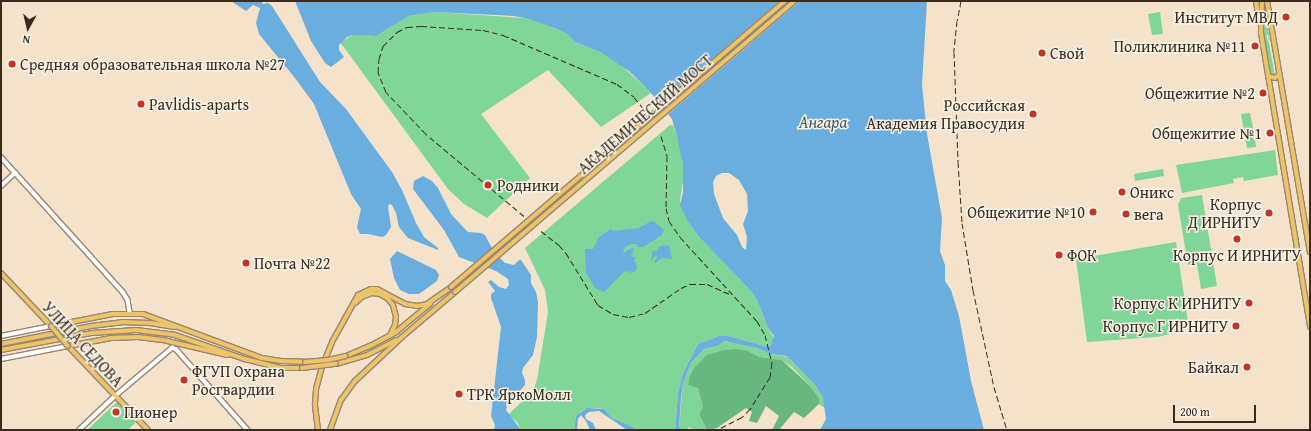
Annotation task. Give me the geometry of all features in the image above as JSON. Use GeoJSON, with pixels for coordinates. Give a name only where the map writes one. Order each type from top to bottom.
{"type":"FeatureCollection","features":[{"type":"Feature","properties":{"kind":"main road","name":"АКАДЕМИЧЕСКИЙ МОСТ"},"geometry":{"type":"LineString","coordinates":[[440,295],[785,1]]}},
{"type":"Feature","properties":{"kind":"main road","name":"АКАДЕМИЧЕСКИЙ МОСТ"},"geometry":{"type":"LineString","coordinates":[[402,337],[795,1]]}},
{"type":"Feature","properties":{"kind":"main road"},"geometry":{"type":"LineString","coordinates":[[1256,1],[1310,327]]}},
{"type":"Feature","properties":{"kind":"main road"},"geometry":{"type":"LineString","coordinates":[[1261,33],[1262,1]]}},
{"type":"Feature","properties":{"kind":"main road"},"geometry":{"type":"LineString","coordinates":[[1267,1],[1310,252]]}},
{"type":"Feature","properties":{"kind":"main road"},"geometry":{"type":"LineString","coordinates":[[1268,76],[1275,78],[1280,74]]}},
{"type":"Feature","properties":{"kind":"main road","name":"УЛИЦА СЕДОВА"},"geometry":{"type":"LineString","coordinates":[[1,273],[148,430]]}},
{"type":"Feature","properties":{"kind":"main road"},"geometry":{"type":"LineString","coordinates":[[318,430],[315,404],[319,374],[332,342],[358,295],[371,289],[381,290],[405,304],[413,306],[427,304],[440,295]]}},
{"type":"Feature","properties":{"kind":"main road"},"geometry":{"type":"LineString","coordinates":[[350,309],[359,299],[369,294],[380,294],[387,298],[393,305],[396,317],[393,330],[387,338]]}},
{"type":"Feature","properties":{"kind":"main road"},"geometry":{"type":"LineString","coordinates":[[1,344],[91,326],[122,322],[164,325],[262,358],[281,361],[305,362],[328,360],[346,356],[387,338],[414,319],[440,295]]}},
{"type":"Feature","properties":{"kind":"main road"},"geometry":{"type":"LineString","coordinates":[[51,326],[94,317],[130,313],[155,318],[194,334]]}},
{"type":"Feature","properties":{"kind":"main road"},"geometry":{"type":"LineString","coordinates":[[1,350],[92,333],[136,330],[175,335],[247,360]]}},
{"type":"Feature","properties":{"kind":"main road"},"geometry":{"type":"LineString","coordinates":[[68,346],[111,338],[138,337],[163,340],[282,368],[302,368],[336,364],[367,355],[402,337]]}},
{"type":"Feature","properties":{"kind":"main road"},"geometry":{"type":"LineString","coordinates":[[330,430],[335,412],[345,394],[358,378],[402,337]]}},
{"type":"Feature","properties":{"kind":"street"},"geometry":{"type":"LineString","coordinates":[[1,157],[123,292],[128,300],[130,313]]}},
{"type":"Feature","properties":{"kind":"street"},"geometry":{"type":"LineString","coordinates":[[1,186],[15,173]]}},
{"type":"Feature","properties":{"kind":"street"},"geometry":{"type":"LineString","coordinates":[[1,336],[51,326]]}},
{"type":"Feature","properties":{"kind":"street"},"geometry":{"type":"LineString","coordinates":[[1,358],[68,346]]}},
{"type":"Feature","properties":{"kind":"street"},"geometry":{"type":"LineString","coordinates":[[79,430],[115,396],[170,349],[174,348],[248,430]]}},
{"type":"Feature","properties":{"kind":"green space"},"geometry":{"type":"Polygon","coordinates":[[[434,12],[525,18],[557,29],[567,34],[575,42],[600,52],[620,64],[651,93],[601,127],[548,70],[481,114],[530,178],[487,218],[464,204],[448,189],[340,42],[353,35],[376,36],[409,16],[434,12]]]}},
{"type":"Feature","properties":{"kind":"green space"},"geometry":{"type":"Polygon","coordinates":[[[1160,12],[1163,34],[1152,35],[1148,14],[1160,12]]]}},
{"type":"Feature","properties":{"kind":"green space"},"geometry":{"type":"Polygon","coordinates":[[[1265,26],[1268,28],[1270,41],[1268,34],[1266,36],[1269,43],[1275,76],[1270,74],[1263,29],[1265,26]]]}},
{"type":"Feature","properties":{"kind":"green space"},"geometry":{"type":"Polygon","coordinates":[[[1250,113],[1254,133],[1252,133],[1253,139],[1255,139],[1256,147],[1247,148],[1241,114],[1250,113]]]}},
{"type":"Feature","properties":{"kind":"green space"},"geometry":{"type":"Polygon","coordinates":[[[670,125],[673,125],[681,150],[684,174],[680,201],[688,222],[700,238],[751,291],[757,300],[768,328],[774,338],[771,345],[768,347],[729,336],[719,336],[698,344],[683,373],[678,394],[675,430],[639,430],[611,417],[604,409],[596,408],[585,409],[576,416],[574,430],[521,430],[517,422],[508,415],[532,392],[537,380],[548,312],[545,290],[525,248],[670,125]]]}},
{"type":"Feature","properties":{"kind":"green space"},"geometry":{"type":"Polygon","coordinates":[[[1275,150],[1278,175],[1244,181],[1243,177],[1233,179],[1234,183],[1182,193],[1176,165],[1275,150]]]}},
{"type":"Feature","properties":{"kind":"green space"},"geometry":{"type":"Polygon","coordinates":[[[1163,169],[1164,176],[1135,181],[1134,174],[1163,169]]]}},
{"type":"Feature","properties":{"kind":"green space"},"geometry":{"type":"Polygon","coordinates":[[[1202,195],[1217,286],[1201,289],[1197,264],[1188,265],[1178,205],[1181,198],[1202,195]]]}},
{"type":"Feature","properties":{"kind":"green space"},"geometry":{"type":"Polygon","coordinates":[[[1176,242],[1188,322],[1175,333],[1157,337],[1087,342],[1076,259],[1176,242]]]}},
{"type":"Feature","properties":{"kind":"green space"},"geometry":{"type":"Polygon","coordinates":[[[722,341],[757,348],[770,354],[788,357],[815,385],[823,398],[826,409],[819,404],[819,398],[792,367],[782,360],[760,357],[748,351],[688,385],[698,388],[703,407],[699,414],[707,430],[695,430],[688,427],[689,430],[679,429],[683,383],[691,363],[704,349],[717,346],[722,341]]]}},
{"type":"Feature","properties":{"kind":"green space"},"geometry":{"type":"Polygon","coordinates":[[[736,349],[748,351],[760,357],[782,360],[810,386],[819,398],[819,404],[804,418],[794,412],[779,430],[772,430],[779,416],[766,406],[757,423],[749,421],[752,412],[746,408],[717,428],[707,430],[699,414],[703,407],[698,388],[688,385],[690,376],[694,368],[707,355],[725,350],[736,349]]]}},
{"type":"Feature","properties":{"kind":"green space","name":"Пионер"},"geometry":{"type":"Polygon","coordinates":[[[117,402],[136,422],[128,430],[87,430],[117,402]]]}},
{"type":"Feature","properties":{"kind":"water"},"geometry":{"type":"Polygon","coordinates":[[[231,1],[261,1],[263,4],[268,3],[272,6],[320,82],[346,109],[392,172],[424,237],[438,248],[438,250],[408,238],[399,227],[396,213],[392,205],[389,204],[388,207],[391,227],[386,235],[382,237],[360,234],[357,227],[361,209],[351,194],[314,104],[259,34],[256,23],[260,8],[253,5],[246,11],[231,1]]]}},
{"type":"Feature","properties":{"kind":"water","name":"Ангара"},"geometry":{"type":"Polygon","coordinates":[[[295,1],[927,1],[922,85],[927,134],[942,218],[940,251],[945,265],[945,281],[951,290],[959,316],[971,381],[984,430],[820,430],[826,419],[823,398],[815,385],[790,359],[786,356],[770,354],[757,348],[724,341],[717,346],[704,349],[691,363],[683,383],[681,399],[679,428],[685,430],[675,430],[678,394],[683,373],[698,344],[719,336],[729,336],[768,347],[771,345],[774,336],[768,328],[757,300],[751,291],[700,238],[688,222],[680,205],[683,192],[683,164],[672,119],[651,93],[629,71],[600,52],[575,42],[567,34],[557,29],[525,18],[513,16],[434,12],[409,16],[376,36],[353,35],[347,37],[339,45],[339,50],[344,57],[331,67],[325,63],[311,41],[295,1]],[[722,173],[716,176],[713,182],[714,194],[723,218],[737,235],[742,247],[746,250],[747,237],[743,224],[748,211],[747,194],[739,180],[729,173],[722,173]]]}},
{"type":"Feature","properties":{"kind":"water"},"geometry":{"type":"Polygon","coordinates":[[[423,176],[432,181],[438,188],[451,214],[468,232],[481,233],[485,235],[494,252],[505,263],[514,265],[521,260],[531,275],[531,283],[536,292],[538,302],[537,337],[533,355],[523,368],[522,373],[525,380],[525,385],[507,406],[506,410],[521,430],[494,430],[495,425],[491,416],[501,327],[491,298],[491,294],[495,291],[488,282],[491,280],[499,287],[506,289],[509,285],[508,279],[496,271],[459,257],[444,230],[413,189],[414,181],[423,176]]]}},
{"type":"Feature","properties":{"kind":"water"},"geometry":{"type":"Polygon","coordinates":[[[651,221],[656,223],[664,230],[662,235],[643,247],[638,247],[636,244],[632,244],[625,247],[623,251],[624,253],[629,249],[634,248],[631,256],[636,258],[634,260],[638,268],[636,271],[631,273],[627,271],[624,272],[604,292],[595,288],[586,273],[585,249],[593,249],[599,237],[611,229],[613,231],[639,228],[651,221]]]}},
{"type":"Feature","properties":{"kind":"water"},"geometry":{"type":"Polygon","coordinates":[[[663,245],[669,246],[672,259],[662,258],[655,263],[654,262],[657,258],[656,255],[651,261],[653,250],[656,252],[659,247],[663,245]]]}},
{"type":"Feature","properties":{"kind":"water"},"geometry":{"type":"Polygon","coordinates":[[[397,251],[436,270],[439,275],[437,281],[419,294],[409,294],[400,290],[394,278],[390,259],[397,251]]]}},
{"type":"Feature","properties":{"kind":"water"},"geometry":{"type":"Polygon","coordinates":[[[587,408],[604,409],[611,417],[639,430],[627,430],[599,411],[589,412],[585,415],[586,419],[593,423],[596,430],[590,430],[586,421],[581,415],[578,419],[577,430],[574,430],[576,416],[587,408]]]}},
{"type":"Feature","properties":{"kind":"pier"},"geometry":{"type":"Polygon","coordinates":[[[780,1],[800,1],[666,116],[658,105],[780,1]]]}},
{"type":"Feature","properties":{"kind":"railway"},"geometry":{"type":"LineString","coordinates":[[961,1],[957,21],[954,52],[962,223],[973,290],[994,387],[1007,430]]}},
{"type":"Feature","properties":{"kind":"railway"},"geometry":{"type":"LineString","coordinates":[[524,216],[426,134],[386,92],[378,72],[379,59],[383,46],[397,32],[407,27],[421,26],[483,30],[503,35],[617,84],[634,97],[647,113]]}},
{"type":"Feature","properties":{"kind":"railway"},"geometry":{"type":"LineString","coordinates":[[661,136],[667,156],[666,208],[669,221],[680,237],[757,321],[765,335],[772,363],[770,377],[750,409],[742,417],[717,430]]}},
{"type":"Feature","properties":{"kind":"railway"},"geometry":{"type":"LineString","coordinates":[[541,231],[559,245],[566,253],[598,305],[613,314],[629,317],[645,313],[681,288],[690,284],[707,284],[729,294]]}},
{"type":"Feature","properties":{"kind":"place","name":"Институт МВД"},"geometry":{"type":"Point","coordinates":[1286,17]}},
{"type":"Feature","properties":{"kind":"place","name":"Поликлиника №11"},"geometry":{"type":"Point","coordinates":[1255,46]}},
{"type":"Feature","properties":{"kind":"place","name":"Свой"},"geometry":{"type":"Point","coordinates":[1042,53]}},
{"type":"Feature","properties":{"kind":"place","name":"Средняя образовательная школа №27"},"geometry":{"type":"Point","coordinates":[12,64]}},
{"type":"Feature","properties":{"kind":"place","name":"Общежитие №2"},"geometry":{"type":"Point","coordinates":[1263,93]}},
{"type":"Feature","properties":{"kind":"place","name":"Pavlidis-aparts"},"geometry":{"type":"Point","coordinates":[141,104]}},
{"type":"Feature","properties":{"kind":"place","name":"Российская Академия Правосудия"},"geometry":{"type":"Point","coordinates":[1033,114]}},
{"type":"Feature","properties":{"kind":"place","name":"Общежитие №1"},"geometry":{"type":"Point","coordinates":[1270,133]}},
{"type":"Feature","properties":{"kind":"place","name":"Родники"},"geometry":{"type":"Point","coordinates":[488,185]}},
{"type":"Feature","properties":{"kind":"place","name":"Оникс"},"geometry":{"type":"Point","coordinates":[1122,192]}},
{"type":"Feature","properties":{"kind":"place","name":"Общежитие №10"},"geometry":{"type":"Point","coordinates":[1093,212]}},
{"type":"Feature","properties":{"kind":"place","name":"Корпус Д ИРНИТУ"},"geometry":{"type":"Point","coordinates":[1269,213]}},
{"type":"Feature","properties":{"kind":"place","name":"вега"},"geometry":{"type":"Point","coordinates":[1126,214]}},
{"type":"Feature","properties":{"kind":"place","name":"Корпус И ИРНИТУ"},"geometry":{"type":"Point","coordinates":[1237,239]}},
{"type":"Feature","properties":{"kind":"place","name":"ФОК"},"geometry":{"type":"Point","coordinates":[1059,255]}},
{"type":"Feature","properties":{"kind":"place","name":"Почта №22"},"geometry":{"type":"Point","coordinates":[246,263]}},
{"type":"Feature","properties":{"kind":"place","name":"Корпус К ИРНИТУ"},"geometry":{"type":"Point","coordinates":[1249,303]}},
{"type":"Feature","properties":{"kind":"place","name":"Корпус Г ИРНИТУ"},"geometry":{"type":"Point","coordinates":[1236,326]}},
{"type":"Feature","properties":{"kind":"place","name":"Байкал"},"geometry":{"type":"Point","coordinates":[1247,367]}},
{"type":"Feature","properties":{"kind":"place","name":"ФГУП Охрана Росгвардии"},"geometry":{"type":"Point","coordinates":[184,380]}},
{"type":"Feature","properties":{"kind":"place","name":"ТРК ЯркоМолл"},"geometry":{"type":"Point","coordinates":[459,394]}},
{"type":"Feature","properties":{"kind":"place","name":"Пионер"},"geometry":{"type":"Point","coordinates":[116,412]}}]}
